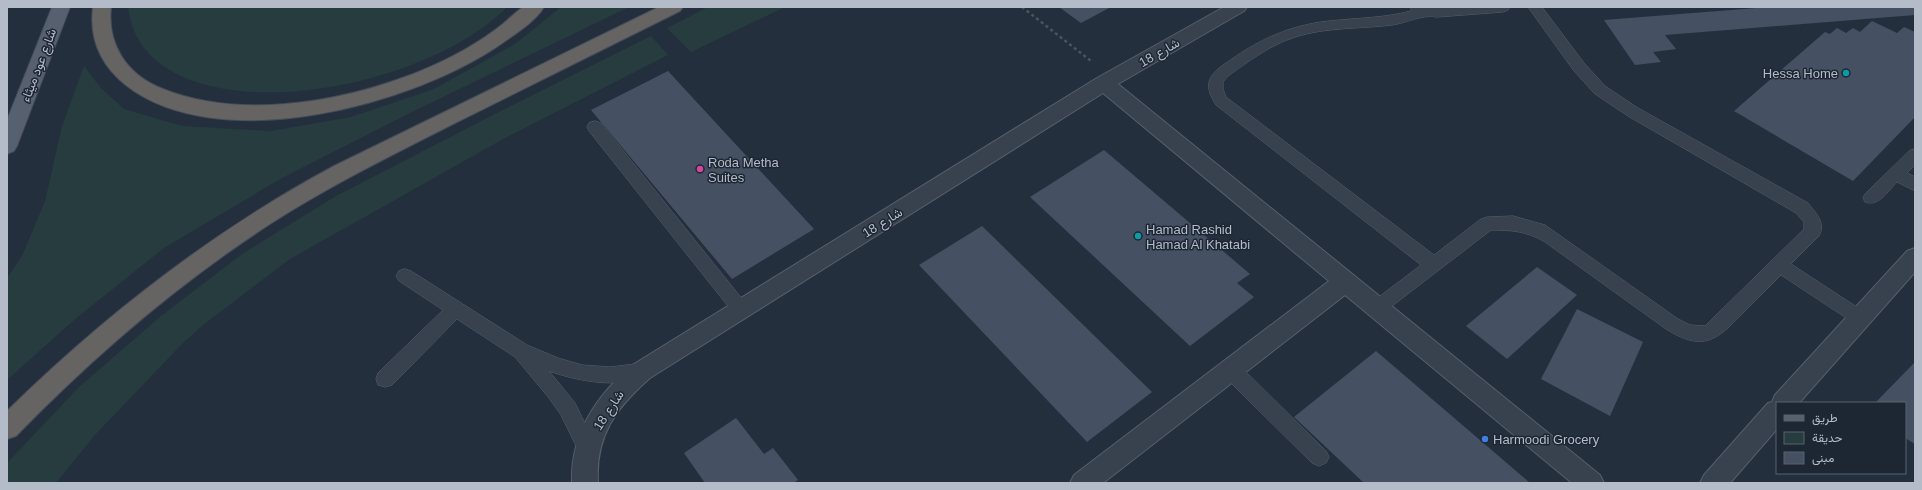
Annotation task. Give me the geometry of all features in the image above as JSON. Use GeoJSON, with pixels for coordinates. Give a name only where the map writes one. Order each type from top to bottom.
{"type":"FeatureCollection","features":[{"type":"Feature","properties":{"kind":"highway"},"geometry":{"type":"LineString","coordinates":[[102,7],[101,25],[108,53],[116,66],[128,78],[142,88],[162,97],[211,110],[270,112],[301,110],[345,102],[395,88],[425,77],[465,57],[496,39],[522,20],[535,7]]}},
{"type":"Feature","properties":{"kind":"highway"},"geometry":{"type":"LineString","coordinates":[[7,428],[35,399],[125,318],[183,273],[259,220],[304,193],[387,148],[674,7]]}},
{"type":"Feature","properties":{"kind":"main road","name":"شارع عود ميثاء"},"geometry":{"type":"LineString","coordinates":[[7,146],[60,7]]}},
{"type":"Feature","properties":{"kind":"street","name":"شارع 18"},"geometry":{"type":"LineString","coordinates":[[585,483],[584,476],[587,448],[597,422],[612,398],[642,371],[1104,83],[1238,7]]}},
{"type":"Feature","properties":{"kind":"street"},"geometry":{"type":"LineString","coordinates":[[1104,83],[1591,483]]}},
{"type":"Feature","properties":{"kind":"street"},"geometry":{"type":"LineString","coordinates":[[1785,402],[1915,257]]}},
{"type":"Feature","properties":{"kind":"street"},"geometry":{"type":"LineString","coordinates":[[1083,483],[1345,282]]}},
{"type":"Feature","properties":{"kind":"street"},"geometry":{"type":"LineString","coordinates":[[1712,483],[1776,412]]}},
{"type":"Feature","properties":{"kind":"lane"},"geometry":{"type":"LineString","coordinates":[[1411,7],[1427,11]]}},
{"type":"Feature","properties":{"kind":"lane"},"geometry":{"type":"LineString","coordinates":[[1433,264],[1221,101],[1215,91],[1214,85],[1216,80],[1223,72],[1281,36],[1318,27],[1400,18],[1427,11],[1503,7]]}},
{"type":"Feature","properties":{"kind":"lane"},"geometry":{"type":"LineString","coordinates":[[1377,308],[1487,224],[1512,222],[1539,230],[1551,237],[1681,330],[1692,334],[1710,333],[1730,315],[1813,230],[1812,220],[1808,214],[1795,204],[1633,112],[1600,90],[1578,68],[1535,7]]}},
{"type":"Feature","properties":{"kind":"lane"},"geometry":{"type":"LineString","coordinates":[[595,127],[741,310]]}},
{"type":"Feature","properties":{"kind":"lane"},"geometry":{"type":"LineString","coordinates":[[1871,198],[1915,155]]}},
{"type":"Feature","properties":{"kind":"lane"},"geometry":{"type":"LineString","coordinates":[[1896,174],[1915,185]]}},
{"type":"Feature","properties":{"kind":"lane"},"geometry":{"type":"LineString","coordinates":[[1779,265],[1860,318]]}},
{"type":"Feature","properties":{"kind":"lane"},"geometry":{"type":"LineString","coordinates":[[405,276],[521,351],[555,365],[582,373],[611,375],[642,371]]}},
{"type":"Feature","properties":{"kind":"lane"},"geometry":{"type":"LineString","coordinates":[[385,379],[455,309]]}},
{"type":"Feature","properties":{"kind":"lane"},"geometry":{"type":"LineString","coordinates":[[521,351],[556,392],[568,409],[587,448]]}},
{"type":"Feature","properties":{"kind":"lane"},"geometry":{"type":"LineString","coordinates":[[1230,370],[1319,457]]}},
{"type":"Feature","properties":{"kind":"path"},"geometry":{"type":"LineString","coordinates":[[1022,7],[1094,63]]}},
{"type":"Feature","properties":{"kind":"green space"},"geometry":{"type":"Polygon","coordinates":[[[128,7],[507,7],[477,31],[440,53],[398,70],[353,82],[307,90],[262,92],[220,88],[183,77],[162,65],[145,50],[139,40],[130,19],[128,7]]]}},
{"type":"Feature","properties":{"kind":"green space"},"geometry":{"type":"Polygon","coordinates":[[[561,7],[629,7],[410,113],[282,178],[164,248],[74,320],[7,380],[7,278],[22,256],[45,201],[62,126],[84,66],[101,88],[124,109],[182,126],[271,131],[351,117],[434,89],[515,44],[561,7]]]}},
{"type":"Feature","properties":{"kind":"green space"},"geometry":{"type":"Polygon","coordinates":[[[708,7],[785,7],[691,52],[667,28],[708,7]]]}},
{"type":"Feature","properties":{"kind":"green space"},"geometry":{"type":"Polygon","coordinates":[[[651,36],[668,55],[505,138],[290,259],[203,325],[182,344],[94,436],[56,483],[7,483],[7,463],[79,387],[161,316],[242,254],[336,196],[651,36]]]}},
{"type":"Feature","properties":{"kind":"building"},"geometry":{"type":"Polygon","coordinates":[[[1059,7],[1111,7],[1081,23],[1059,7]]]}},
{"type":"Feature","properties":{"kind":"building"},"geometry":{"type":"Polygon","coordinates":[[[1769,7],[1915,7],[1915,15],[1665,35],[1676,49],[1653,52],[1661,62],[1635,65],[1604,20],[1769,7]]]}},
{"type":"Feature","properties":{"kind":"building","name":"Hessa Home"},"geometry":{"type":"Polygon","coordinates":[[[1872,21],[1897,33],[1904,27],[1915,32],[1915,117],[1853,181],[1734,111],[1825,32],[1830,34],[1837,28],[1846,33],[1853,28],[1860,32],[1872,21]]]}},
{"type":"Feature","properties":{"kind":"building","name":"Roda Metha Suites"},"geometry":{"type":"Polygon","coordinates":[[[668,71],[814,229],[732,279],[591,110],[668,71]]]}},
{"type":"Feature","properties":{"kind":"building","name":"Hamad Rashid Hamad Al Khatabi"},"geometry":{"type":"Polygon","coordinates":[[[1104,150],[1250,274],[1237,283],[1254,297],[1190,346],[1030,197],[1104,150]]]}},
{"type":"Feature","properties":{"kind":"building"},"geometry":{"type":"Polygon","coordinates":[[[982,226],[1152,392],[1087,442],[919,265],[982,226]]]}},
{"type":"Feature","properties":{"kind":"building"},"geometry":{"type":"Polygon","coordinates":[[[1537,267],[1577,295],[1507,359],[1466,326],[1537,267]]]}},
{"type":"Feature","properties":{"kind":"building"},"geometry":{"type":"Polygon","coordinates":[[[1577,309],[1643,342],[1610,416],[1541,379],[1577,309]]]}},
{"type":"Feature","properties":{"kind":"building"},"geometry":{"type":"Polygon","coordinates":[[[1376,351],[1530,483],[1364,483],[1294,417],[1376,351]]]}},
{"type":"Feature","properties":{"kind":"building"},"geometry":{"type":"Polygon","coordinates":[[[1915,362],[1915,444],[1906,439],[1906,402],[1876,402],[1915,362]]]}},
{"type":"Feature","properties":{"kind":"building"},"geometry":{"type":"Polygon","coordinates":[[[736,418],[764,454],[773,448],[798,480],[793,483],[705,483],[684,453],[736,418]]]}},
{"type":"Feature","properties":{"kind":"place","name":"Hessa Home"},"geometry":{"type":"Point","coordinates":[1846,73]}},
{"type":"Feature","properties":{"kind":"place","name":"Roda Metha Suites"},"geometry":{"type":"Point","coordinates":[700,169]}},
{"type":"Feature","properties":{"kind":"place","name":"Hamad Rashid Hamad Al Khatabi"},"geometry":{"type":"Point","coordinates":[1138,236]}},
{"type":"Feature","properties":{"kind":"place","name":"Harmoodi Grocery"},"geometry":{"type":"Point","coordinates":[1485,439]}}]}
